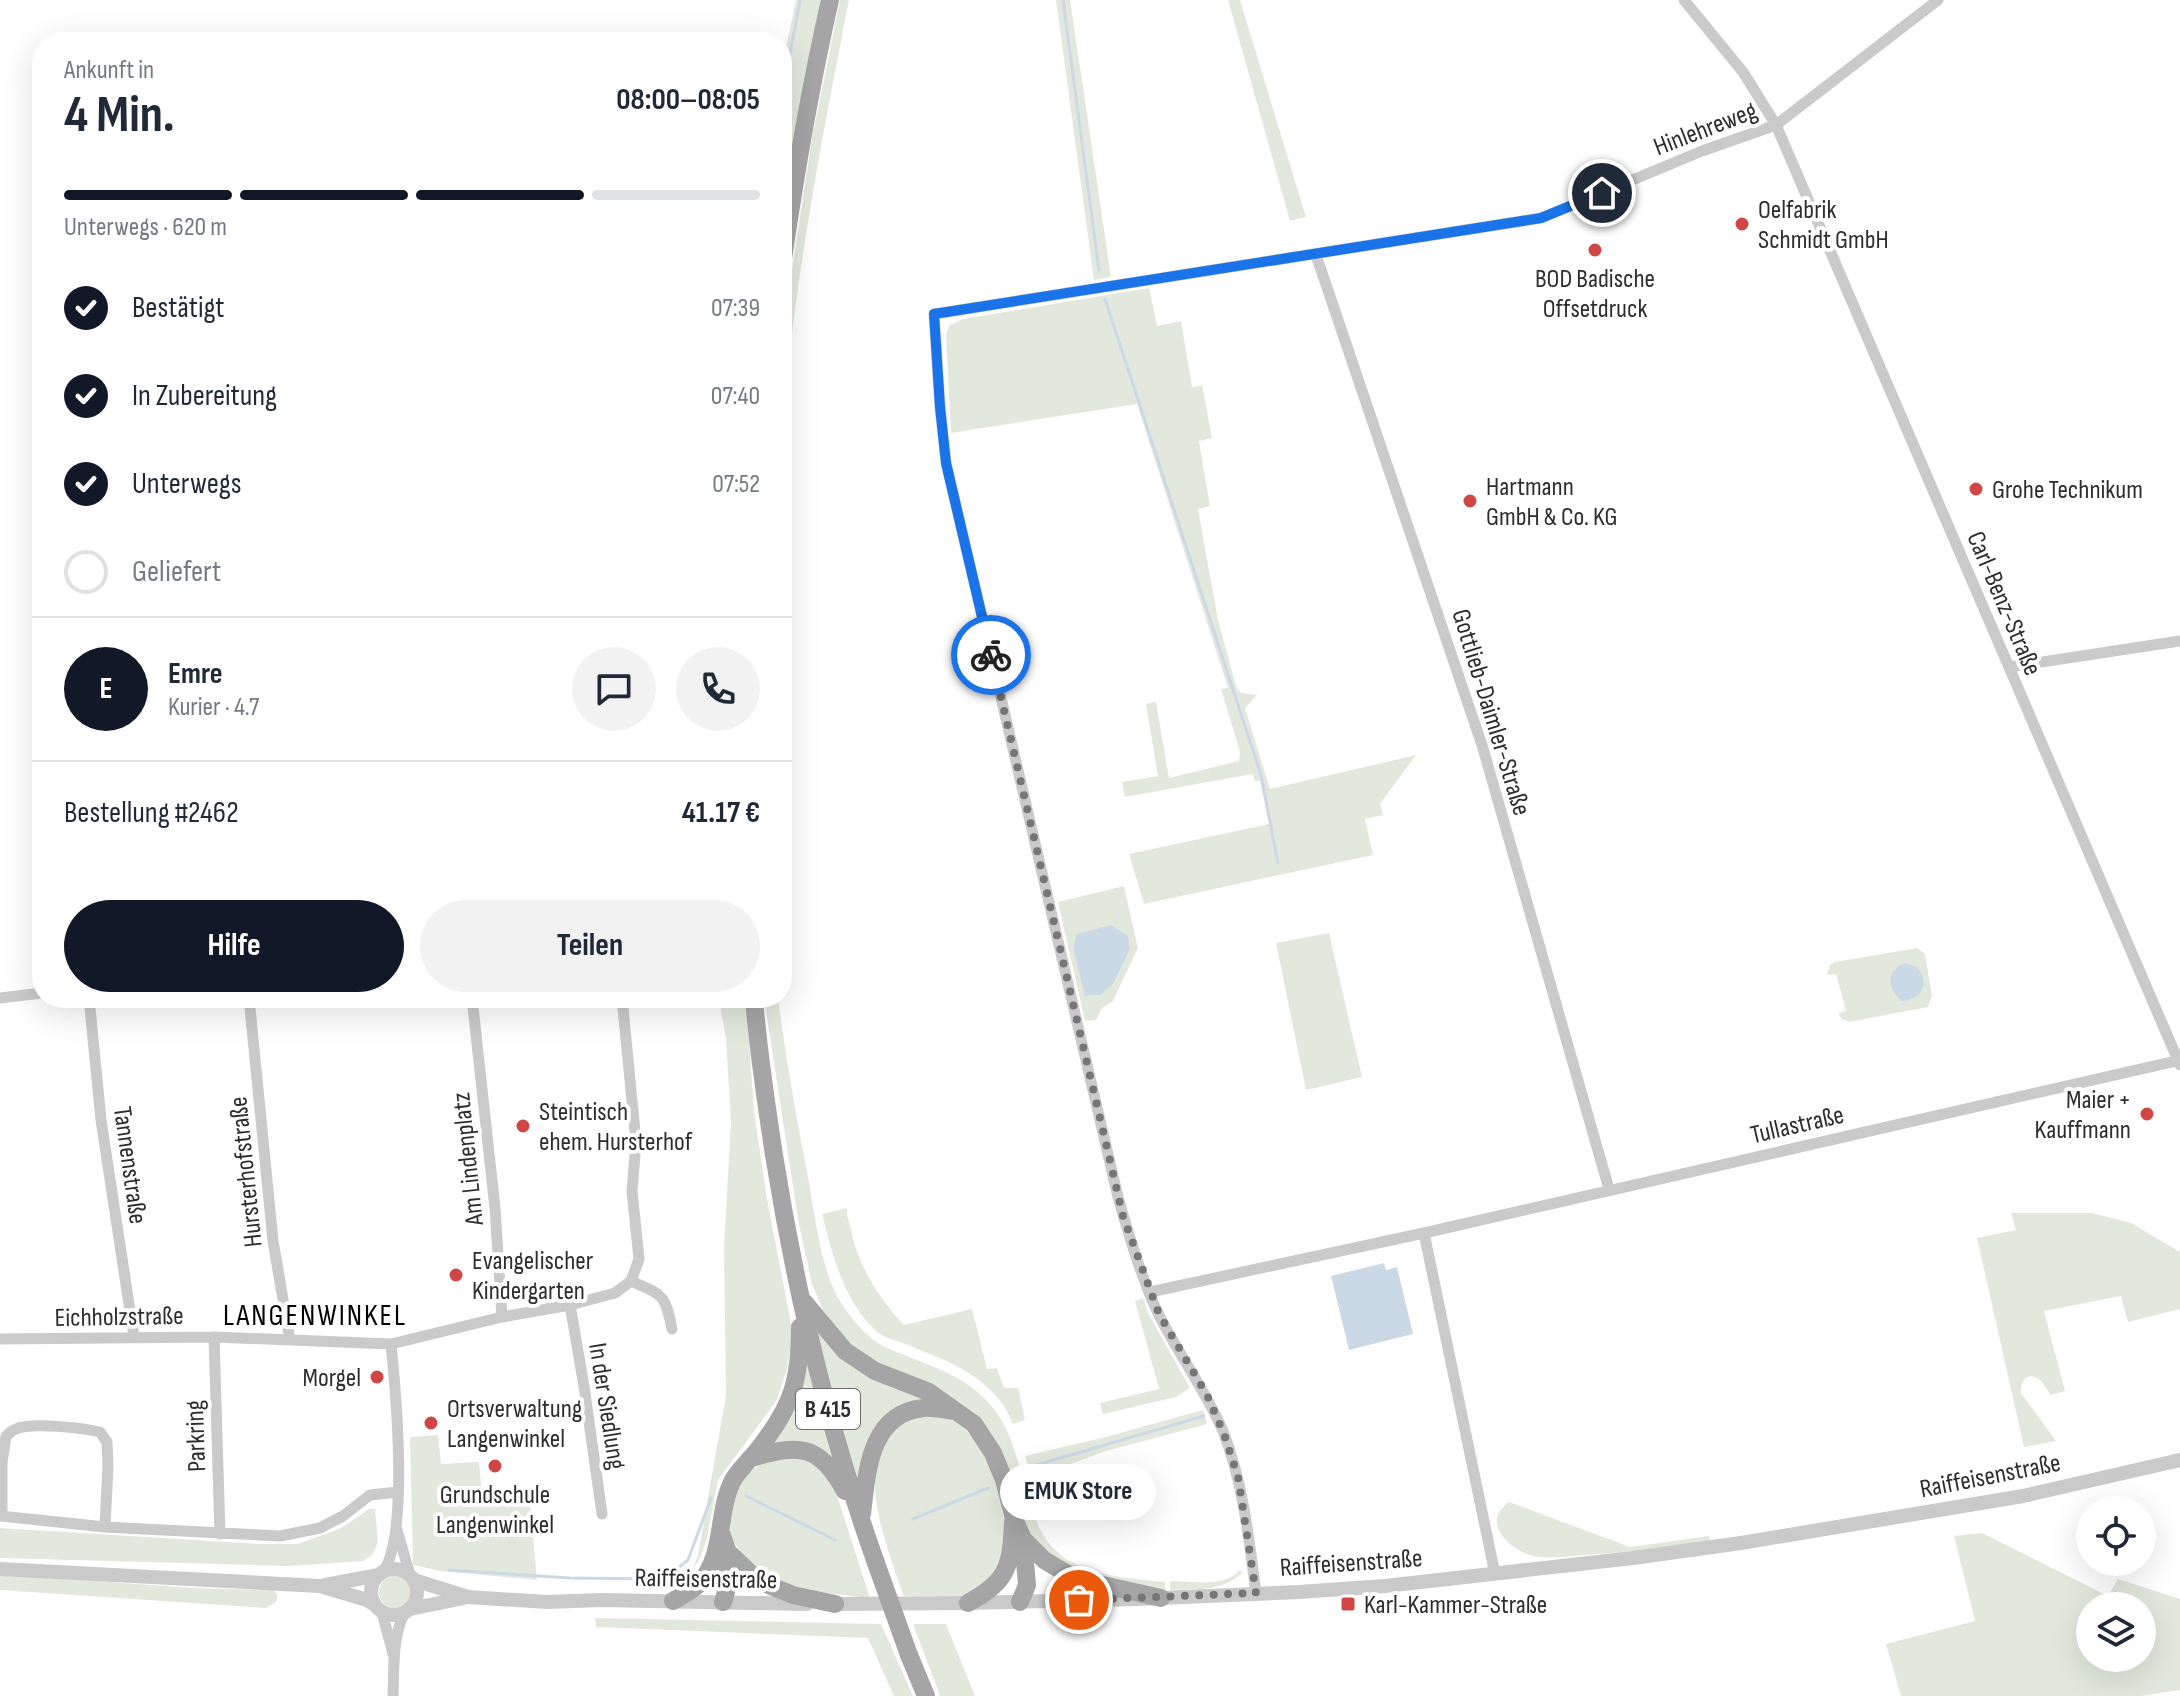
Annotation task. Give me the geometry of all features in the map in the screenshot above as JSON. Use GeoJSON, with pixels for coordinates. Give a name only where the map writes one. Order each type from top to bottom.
{"type":"FeatureCollection","features":[{"type":"Feature","properties":{"kind":"main road"},"geometry":{"type":"LineString","coordinates":[[792,198],[830,0]]}},
{"type":"Feature","properties":{"kind":"main road","name":"B 415"},"geometry":{"type":"LineString","coordinates":[[755,1008],[769,1122],[800,1296],[861,1521],[926,1696]]}},
{"type":"Feature","properties":{"kind":"main road"},"geometry":{"type":"LineString","coordinates":[[800,1296],[845,1351],[875,1371],[929,1392],[974,1424],[993,1453],[1004,1480],[1014,1519],[1017,1545],[1014,1580],[1020,1602]]}},
{"type":"Feature","properties":{"kind":"main road"},"geometry":{"type":"LineString","coordinates":[[723,1602],[728,1585],[721,1556],[725,1501],[734,1478],[772,1431],[793,1393],[800,1359],[800,1296]]}},
{"type":"Feature","properties":{"kind":"main road"},"geometry":{"type":"LineString","coordinates":[[861,1521],[868,1461],[890,1423],[901,1415],[926,1408],[959,1412]]}},
{"type":"Feature","properties":{"kind":"main road"},"geometry":{"type":"LineString","coordinates":[[752,1458],[786,1450],[811,1453],[821,1458],[832,1469],[861,1521]]}},
{"type":"Feature","properties":{"kind":"main road"},"geometry":{"type":"LineString","coordinates":[[1017,1545],[1076,1579],[1161,1598]]}},
{"type":"Feature","properties":{"kind":"main road"},"geometry":{"type":"LineString","coordinates":[[968,1603],[997,1584],[1017,1545]]}},
{"type":"Feature","properties":{"kind":"main road"},"geometry":{"type":"LineString","coordinates":[[673,1601],[698,1584],[721,1556]]}},
{"type":"Feature","properties":{"kind":"main road"},"geometry":{"type":"LineString","coordinates":[[721,1556],[771,1586],[793,1595],[835,1604]]}},
{"type":"Feature","properties":{"kind":"street","name":"Carl-Benz-Straße"},"geometry":{"type":"LineString","coordinates":[[1684,0],[1743,72],[1776,125],[2179,1062]]}},
{"type":"Feature","properties":{"kind":"street","name":"Hinlehreweg"},"geometry":{"type":"LineString","coordinates":[[1150,1292],[1118,1197],[946,463],[934,314],[1541,218],[1702,151],[1776,125],[1938,0]]}},
{"type":"Feature","properties":{"kind":"street","name":"Gottlieb-Daimler-Straße"},"geometry":{"type":"LineString","coordinates":[[1316,255],[1482,745],[1609,1189]]}},
{"type":"Feature","properties":{"kind":"street"},"geometry":{"type":"LineString","coordinates":[[2009,667],[2180,641]]}},
{"type":"Feature","properties":{"kind":"street"},"geometry":{"type":"LineString","coordinates":[[0,998],[32,994]]}},
{"type":"Feature","properties":{"kind":"street","name":"Tannenstraße"},"geometry":{"type":"LineString","coordinates":[[90,1008],[101,1120],[134,1337]]}},
{"type":"Feature","properties":{"kind":"street","name":"Hursterhofstraße"},"geometry":{"type":"LineString","coordinates":[[250,1008],[273,1241],[290,1340]]}},
{"type":"Feature","properties":{"kind":"street","name":"Am Lindenplatz"},"geometry":{"type":"LineString","coordinates":[[473,1008],[495,1208],[502,1317]]}},
{"type":"Feature","properties":{"kind":"street"},"geometry":{"type":"LineString","coordinates":[[623,1008],[636,1142],[632,1191],[639,1259],[631,1281],[661,1294],[668,1306],[672,1329]]}},
{"type":"Feature","properties":{"kind":"street","name":"Tullastraße"},"geometry":{"type":"LineString","coordinates":[[1150,1292],[2179,1062]]}},
{"type":"Feature","properties":{"kind":"street"},"geometry":{"type":"LineString","coordinates":[[1424,1233],[1495,1574]]}},
{"type":"Feature","properties":{"kind":"street","name":"Eichholzstraße"},"geometry":{"type":"LineString","coordinates":[[0,1339],[214,1337],[391,1344],[502,1317],[570,1305],[615,1293],[631,1281]]}},
{"type":"Feature","properties":{"kind":"street"},"geometry":{"type":"LineString","coordinates":[[1150,1292],[1159,1314],[1207,1395],[1224,1434],[1238,1477],[1256,1593]]}},
{"type":"Feature","properties":{"kind":"street","name":"In der Siedlung"},"geometry":{"type":"LineString","coordinates":[[570,1305],[602,1514]]}},
{"type":"Feature","properties":{"kind":"street","name":"Parkring"},"geometry":{"type":"LineString","coordinates":[[214,1337],[220,1534]]}},
{"type":"Feature","properties":{"kind":"street"},"geometry":{"type":"LineString","coordinates":[[391,1344],[395,1390],[397,1529],[388,1564],[372,1586],[372,1599],[394,1654]]}},
{"type":"Feature","properties":{"kind":"street"},"geometry":{"type":"LineString","coordinates":[[105,1527],[107,1442],[100,1432],[35,1426],[16,1428],[6,1436],[1,1516],[105,1527],[280,1536],[320,1528],[343,1516],[370,1495],[398,1492]]}},
{"type":"Feature","properties":{"kind":"street","name":"Raiffeisenstraße"},"geometry":{"type":"LineString","coordinates":[[412,1578],[468,1597],[547,1602],[968,1603],[1349,1589],[1741,1543],[2023,1496],[2180,1460]]}},
{"type":"Feature","properties":{"kind":"street"},"geometry":{"type":"LineString","coordinates":[[393,1696],[394,1654],[401,1620],[417,1595],[397,1529]]}},
{"type":"Feature","properties":{"kind":"street"},"geometry":{"type":"LineString","coordinates":[[0,1569],[320,1586],[367,1600],[393,1615],[407,1611]]}},
{"type":"Feature","properties":{"kind":"street"},"geometry":{"type":"LineString","coordinates":[[320,1586],[394,1569],[412,1578]]}},
{"type":"Feature","properties":{"kind":"street","name":"Raiffeisenstraße"},"geometry":{"type":"LineString","coordinates":[[407,1611],[468,1597]]}},
{"type":"Feature","properties":{"kind":"shaded area"},"geometry":{"type":"Polygon","coordinates":[[[796,0],[822,0],[792,165],[792,32],[789,32],[796,0]]]}},
{"type":"Feature","properties":{"kind":"shaded area"},"geometry":{"type":"Polygon","coordinates":[[[840,0],[849,0],[819,160],[792,336],[792,271],[812,139],[840,0]]]}},
{"type":"Feature","properties":{"kind":"shaded area"},"geometry":{"type":"Polygon","coordinates":[[[1056,0],[1070,0],[1111,277],[1094,280],[1056,0]]]}},
{"type":"Feature","properties":{"kind":"shaded area"},"geometry":{"type":"Polygon","coordinates":[[[1228,0],[1240,0],[1306,217],[1290,221],[1228,0]]]}},
{"type":"Feature","properties":{"kind":"shaded area"},"geometry":{"type":"Polygon","coordinates":[[[1149,288],[1157,326],[1181,321],[1192,387],[1202,385],[1212,438],[1199,441],[1210,506],[1198,509],[1218,620],[1236,686],[1241,693],[1257,695],[1245,708],[1270,789],[1416,755],[1380,804],[1383,815],[1365,819],[1373,855],[1144,904],[1129,854],[1269,824],[1260,781],[1255,781],[1253,774],[1125,797],[1122,782],[1158,776],[1146,704],[1156,702],[1169,778],[1239,761],[1240,752],[1221,689],[1228,688],[1137,404],[951,433],[946,334],[950,325],[963,319],[1149,288]]]}},
{"type":"Feature","properties":{"kind":"shaded area"},"geometry":{"type":"Polygon","coordinates":[[[1124,886],[1138,948],[1113,1001],[1101,1009],[1096,1020],[1085,1021],[1058,902],[1124,886]],[[1073,948],[1086,996],[1101,995],[1114,983],[1130,949],[1073,948]]]}},
{"type":"Feature","properties":{"kind":"shaded area"},"geometry":{"type":"Polygon","coordinates":[[[1329,933],[1362,1077],[1306,1090],[1276,943],[1329,933]]]}},
{"type":"Feature","properties":{"kind":"shaded area"},"geometry":{"type":"Polygon","coordinates":[[[1917,948],[1925,954],[1932,996],[1928,1007],[1849,1022],[1842,1019],[1838,1014],[1846,1011],[1836,974],[1827,975],[1830,965],[1917,948]]]}},
{"type":"Feature","properties":{"kind":"shaded area"},"geometry":{"type":"Polygon","coordinates":[[[720,1008],[747,1008],[754,1111],[792,1329],[787,1369],[777,1400],[718,1480],[707,1538],[699,1561],[693,1568],[698,1555],[726,1395],[724,1247],[731,1122],[726,1038],[720,1008]]]}},
{"type":"Feature","properties":{"kind":"shaded area"},"geometry":{"type":"Polygon","coordinates":[[[766,1008],[780,1008],[820,1246],[831,1283],[843,1305],[858,1325],[878,1343],[954,1376],[985,1399],[1008,1432],[1039,1527],[1059,1553],[1086,1569],[1165,1582],[1165,1590],[1079,1574],[1039,1548],[1027,1530],[987,1430],[971,1411],[932,1384],[866,1358],[849,1346],[834,1328],[812,1284],[799,1225],[766,1008]]]}},
{"type":"Feature","properties":{"kind":"shaded area"},"geometry":{"type":"Polygon","coordinates":[[[847,1208],[859,1257],[891,1310],[904,1325],[972,1309],[987,1369],[997,1368],[1004,1388],[1018,1388],[1025,1420],[1013,1424],[1005,1408],[983,1383],[955,1365],[882,1335],[864,1318],[847,1291],[822,1214],[847,1208]]]}},
{"type":"Feature","properties":{"kind":"shaded area"},"geometry":{"type":"Polygon","coordinates":[[[2011,1213],[2092,1213],[2131,1223],[2180,1252],[2180,1309],[2128,1322],[2121,1296],[2044,1311],[2065,1391],[2051,1395],[2037,1378],[2024,1380],[2021,1393],[2056,1441],[2024,1447],[1977,1238],[2016,1230],[2011,1213]]]}},
{"type":"Feature","properties":{"kind":"shaded area"},"geometry":{"type":"Polygon","coordinates":[[[1143,1298],[1148,1313],[1190,1388],[1176,1397],[1103,1414],[1100,1403],[1159,1389],[1135,1301],[1143,1298]]]}},
{"type":"Feature","properties":{"kind":"shaded area"},"geometry":{"type":"Polygon","coordinates":[[[815,1325],[933,1399],[891,1416],[857,1485],[815,1325]]]}},
{"type":"Feature","properties":{"kind":"shaded area"},"geometry":{"type":"Polygon","coordinates":[[[807,1363],[833,1459],[766,1449],[807,1363]]]}},
{"type":"Feature","properties":{"kind":"shaded area"},"geometry":{"type":"Polygon","coordinates":[[[1203,1410],[1207,1424],[1106,1451],[1032,1478],[1025,1456],[1203,1410]]]}},
{"type":"Feature","properties":{"kind":"shaded area"},"geometry":{"type":"Polygon","coordinates":[[[913,1415],[947,1417],[962,1426],[981,1449],[999,1494],[1004,1527],[1002,1566],[981,1589],[961,1596],[904,1596],[884,1537],[875,1492],[875,1470],[889,1434],[913,1415]]]}},
{"type":"Feature","properties":{"kind":"shaded area"},"geometry":{"type":"Polygon","coordinates":[[[438,1435],[441,1464],[479,1462],[483,1506],[530,1502],[537,1580],[440,1571],[413,1565],[410,1437],[438,1435]]]}},
{"type":"Feature","properties":{"kind":"shaded area"},"geometry":{"type":"Polygon","coordinates":[[[803,1455],[832,1480],[870,1598],[826,1593],[771,1581],[747,1562],[732,1539],[727,1521],[737,1488],[748,1473],[768,1459],[803,1455]]]}},
{"type":"Feature","properties":{"kind":"shaded area"},"geometry":{"type":"Polygon","coordinates":[[[1509,1502],[1630,1547],[1709,1536],[1710,1541],[1617,1552],[1537,1556],[1515,1548],[1500,1533],[1497,1516],[1509,1502]]]}},
{"type":"Feature","properties":{"kind":"shaded area"},"geometry":{"type":"Polygon","coordinates":[[[369,1509],[375,1509],[378,1542],[373,1554],[363,1561],[290,1566],[0,1558],[0,1528],[298,1544],[341,1528],[369,1509]]]}},
{"type":"Feature","properties":{"kind":"shaded area"},"geometry":{"type":"Polygon","coordinates":[[[1982,1533],[2100,1592],[2076,1592],[2076,1672],[2156,1672],[2156,1592],[2110,1592],[2118,1579],[2180,1599],[2180,1690],[2141,1696],[1901,1696],[1886,1644],[1975,1621],[1954,1536],[1982,1533]]]}},
{"type":"Feature","properties":{"kind":"shaded area"},"geometry":{"type":"Polygon","coordinates":[[[1239,1571],[1242,1573],[1226,1584],[1170,1590],[1170,1581],[1216,1582],[1239,1571]]]}},
{"type":"Feature","properties":{"kind":"shaded area"},"geometry":{"type":"Polygon","coordinates":[[[0,1574],[193,1588],[274,1590],[278,1596],[276,1602],[266,1608],[0,1590],[0,1574]]]}},
{"type":"Feature","properties":{"kind":"shaded area"},"geometry":{"type":"Polygon","coordinates":[[[395,1576],[406,1581],[411,1592],[406,1603],[395,1608],[384,1603],[379,1592],[384,1581],[395,1576]]]}},
{"type":"Feature","properties":{"kind":"shaded area"},"geometry":{"type":"Polygon","coordinates":[[[595,1618],[881,1624],[913,1696],[894,1696],[868,1638],[596,1627],[595,1618]]]}},
{"type":"Feature","properties":{"kind":"shaded area"},"geometry":{"type":"Polygon","coordinates":[[[913,1624],[946,1624],[975,1696],[940,1696],[913,1624]]]}},
{"type":"Feature","properties":{"kind":"water"},"geometry":{"type":"Polygon","coordinates":[[[1111,925],[1128,936],[1130,949],[1114,983],[1101,995],[1085,996],[1073,948],[1077,934],[1111,925]]]}},
{"type":"Feature","properties":{"kind":"water"},"geometry":{"type":"Polygon","coordinates":[[[1905,963],[1920,971],[1924,984],[1918,995],[1902,1001],[1893,991],[1890,980],[1894,970],[1905,963]]]}},
{"type":"Feature","properties":{"kind":"water"},"geometry":{"type":"Polygon","coordinates":[[[1384,1263],[1386,1270],[1397,1267],[1413,1334],[1349,1350],[1331,1276],[1384,1263]]]}},
{"type":"Feature","properties":{"kind":"waterway"},"geometry":{"type":"LineString","coordinates":[[792,43],[800,0]]}},
{"type":"Feature","properties":{"kind":"waterway"},"geometry":{"type":"LineString","coordinates":[[1063,0],[1099,270]]}},
{"type":"Feature","properties":{"kind":"waterway"},"geometry":{"type":"LineString","coordinates":[[1105,299],[1261,775],[1278,863]]}},
{"type":"Feature","properties":{"kind":"waterway"},"geometry":{"type":"LineString","coordinates":[[1033,1466],[1204,1416]]}},
{"type":"Feature","properties":{"kind":"waterway"},"geometry":{"type":"LineString","coordinates":[[913,1519],[988,1488]]}},
{"type":"Feature","properties":{"kind":"waterway"},"geometry":{"type":"LineString","coordinates":[[746,1496],[835,1540]]}},
{"type":"Feature","properties":{"kind":"waterway"},"geometry":{"type":"LineString","coordinates":[[449,1570],[570,1578],[656,1579],[673,1572],[688,1560],[711,1498]]}},
{"type":"Feature","properties":{"kind":"way so far"},"geometry":{"type":"LineString","coordinates":[[991,655],[1123,1216],[1159,1314],[1207,1395],[1224,1434],[1238,1477],[1256,1593],[1079,1600]]}},
{"type":"Feature","properties":{"kind":"place","name":"Oelfabrik Schmidt GmbH"},"geometry":{"type":"Point","coordinates":[1742,224]}},
{"type":"Feature","properties":{"kind":"place","name":"BOD Badische Offsetdruck"},"geometry":{"type":"Point","coordinates":[1595,250]}},
{"type":"Feature","properties":{"kind":"place","name":"Grohe Technikum"},"geometry":{"type":"Point","coordinates":[1976,489]}},
{"type":"Feature","properties":{"kind":"place","name":"Hartmann GmbH & Co. KG"},"geometry":{"type":"Point","coordinates":[1470,501]}},
{"type":"Feature","properties":{"kind":"place","name":"Maier + Kauffmann"},"geometry":{"type":"Point","coordinates":[2147,1114]}},
{"type":"Feature","properties":{"kind":"place","name":"Steintisch ehem. Hursterhof"},"geometry":{"type":"Point","coordinates":[523,1126]}},
{"type":"Feature","properties":{"kind":"place","name":"Evangelischer Kindergarten"},"geometry":{"type":"Point","coordinates":[456,1275]}},
{"type":"Feature","properties":{"kind":"place","name":"Morgel"},"geometry":{"type":"Point","coordinates":[377,1377]}},
{"type":"Feature","properties":{"kind":"place","name":"Ortsverwaltung Langenwinkel"},"geometry":{"type":"Point","coordinates":[431,1423]}},
{"type":"Feature","properties":{"kind":"place","name":"Grundschule Langenwinkel"},"geometry":{"type":"Point","coordinates":[495,1466]}},
{"type":"Feature","properties":{"kind":"place","name":"EMUK Store"},"geometry":{"type":"Point","coordinates":[1079,1600]}},
{"type":"Feature","properties":{"kind":"place","name":"Karl-Kammer-Straße"},"geometry":{"type":"Point","coordinates":[1348,1604]}},
{"type":"Feature","properties":{"kind":"district","name":"LANGENWINKEL"},"geometry":{"type":"Point","coordinates":[315,1315]}},
{"type":"Feature","properties":{"kind":"route"},"geometry":{"type":"LineString","coordinates":[[991,655],[946,463],[934,314],[1541,218],[1602,193]]}}]}
